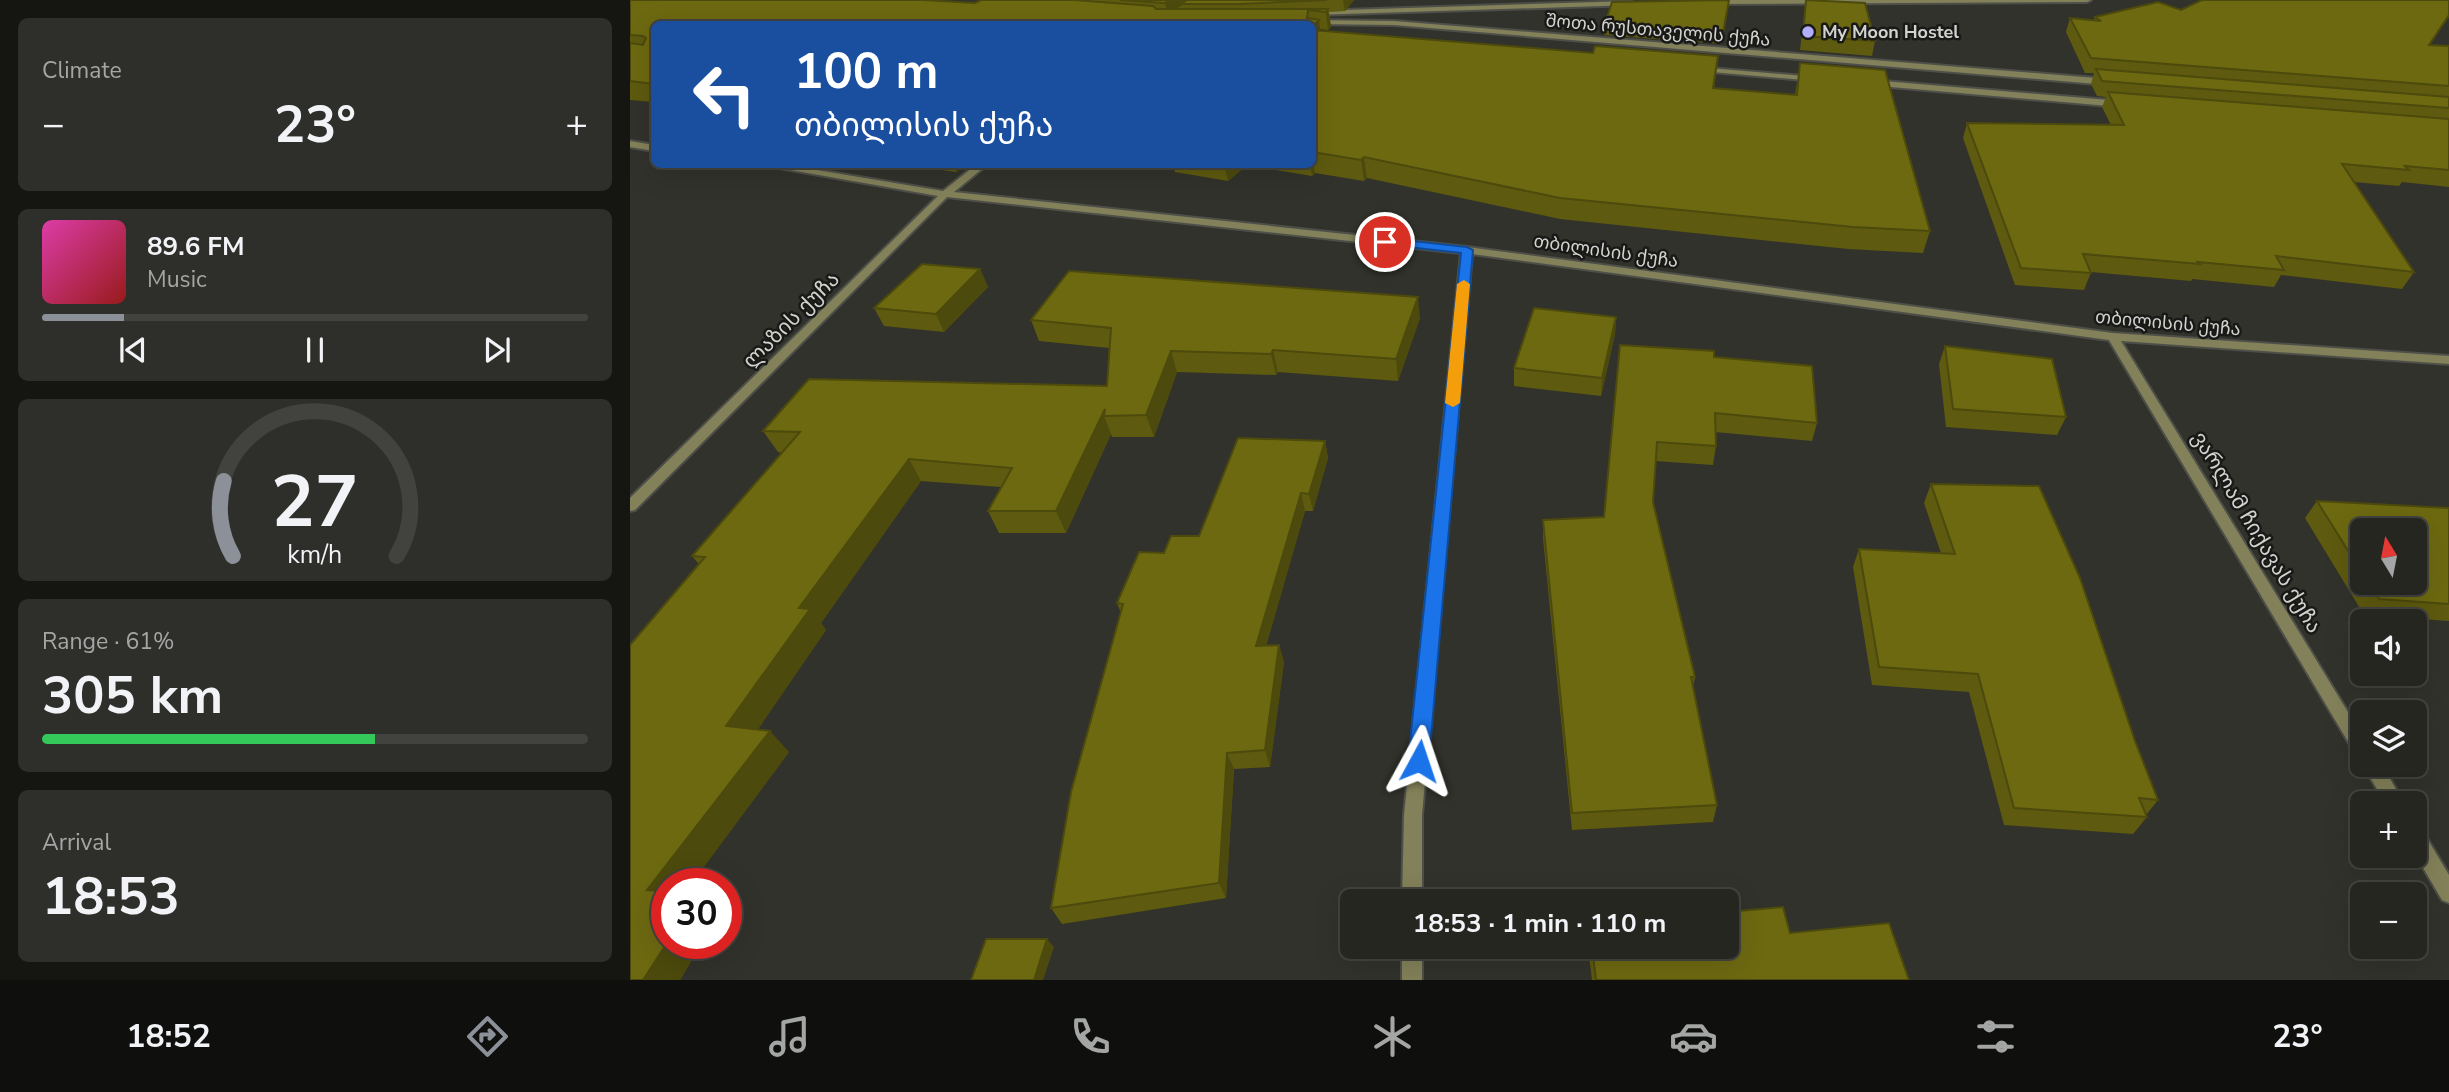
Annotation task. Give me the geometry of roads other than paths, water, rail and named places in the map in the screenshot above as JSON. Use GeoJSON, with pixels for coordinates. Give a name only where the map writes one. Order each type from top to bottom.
{"type":"FeatureCollection","features":[{"type":"Feature","properties":{"kind":"street"},"geometry":{"type":"LineString","coordinates":[[1701,2],[2087,0]]}},
{"type":"Feature","properties":{"kind":"street","name":"შოთა რუსთაველის ქუჩა"},"geometry":{"type":"LineString","coordinates":[[1635,3],[1298,18],[1394,23],[2116,82]]}},
{"type":"Feature","properties":{"kind":"street","name":"შოთა რუსთაველის ქუჩა"},"geometry":{"type":"LineString","coordinates":[[1686,68],[1825,79]]}},
{"type":"Feature","properties":{"kind":"street"},"geometry":{"type":"LineString","coordinates":[[1866,83],[2130,104]]}},
{"type":"Feature","properties":{"kind":"street"},"geometry":{"type":"LineString","coordinates":[[630,144],[651,148]]}},
{"type":"Feature","properties":{"kind":"street","name":"თბილისის ქუჩა"},"geometry":{"type":"LineString","coordinates":[[785,168],[945,194],[1467,250],[2113,337],[2449,360]]}},
{"type":"Feature","properties":{"kind":"street","name":"ლაზის ქუჩა"},"geometry":{"type":"LineString","coordinates":[[630,506],[945,194],[979,168]]}},
{"type":"Feature","properties":{"kind":"street"},"geometry":{"type":"LineString","coordinates":[[1412,889],[1413,815],[1467,250]]}},
{"type":"Feature","properties":{"kind":"street","name":"ვარლამ ჩიქავას ქუჩა"},"geometry":{"type":"LineString","coordinates":[[2113,337],[2350,730]]}},
{"type":"Feature","properties":{"kind":"street"},"geometry":{"type":"LineString","coordinates":[[2427,856],[2449,893]]}},
{"type":"Feature","properties":{"kind":"street"},"geometry":{"type":"LineString","coordinates":[[1412,959],[1412,980]]}},
{"type":"Feature","properties":{"kind":"place","name":"My Moon Hostel"},"geometry":{"type":"Point","coordinates":[1808,32]}}]}
